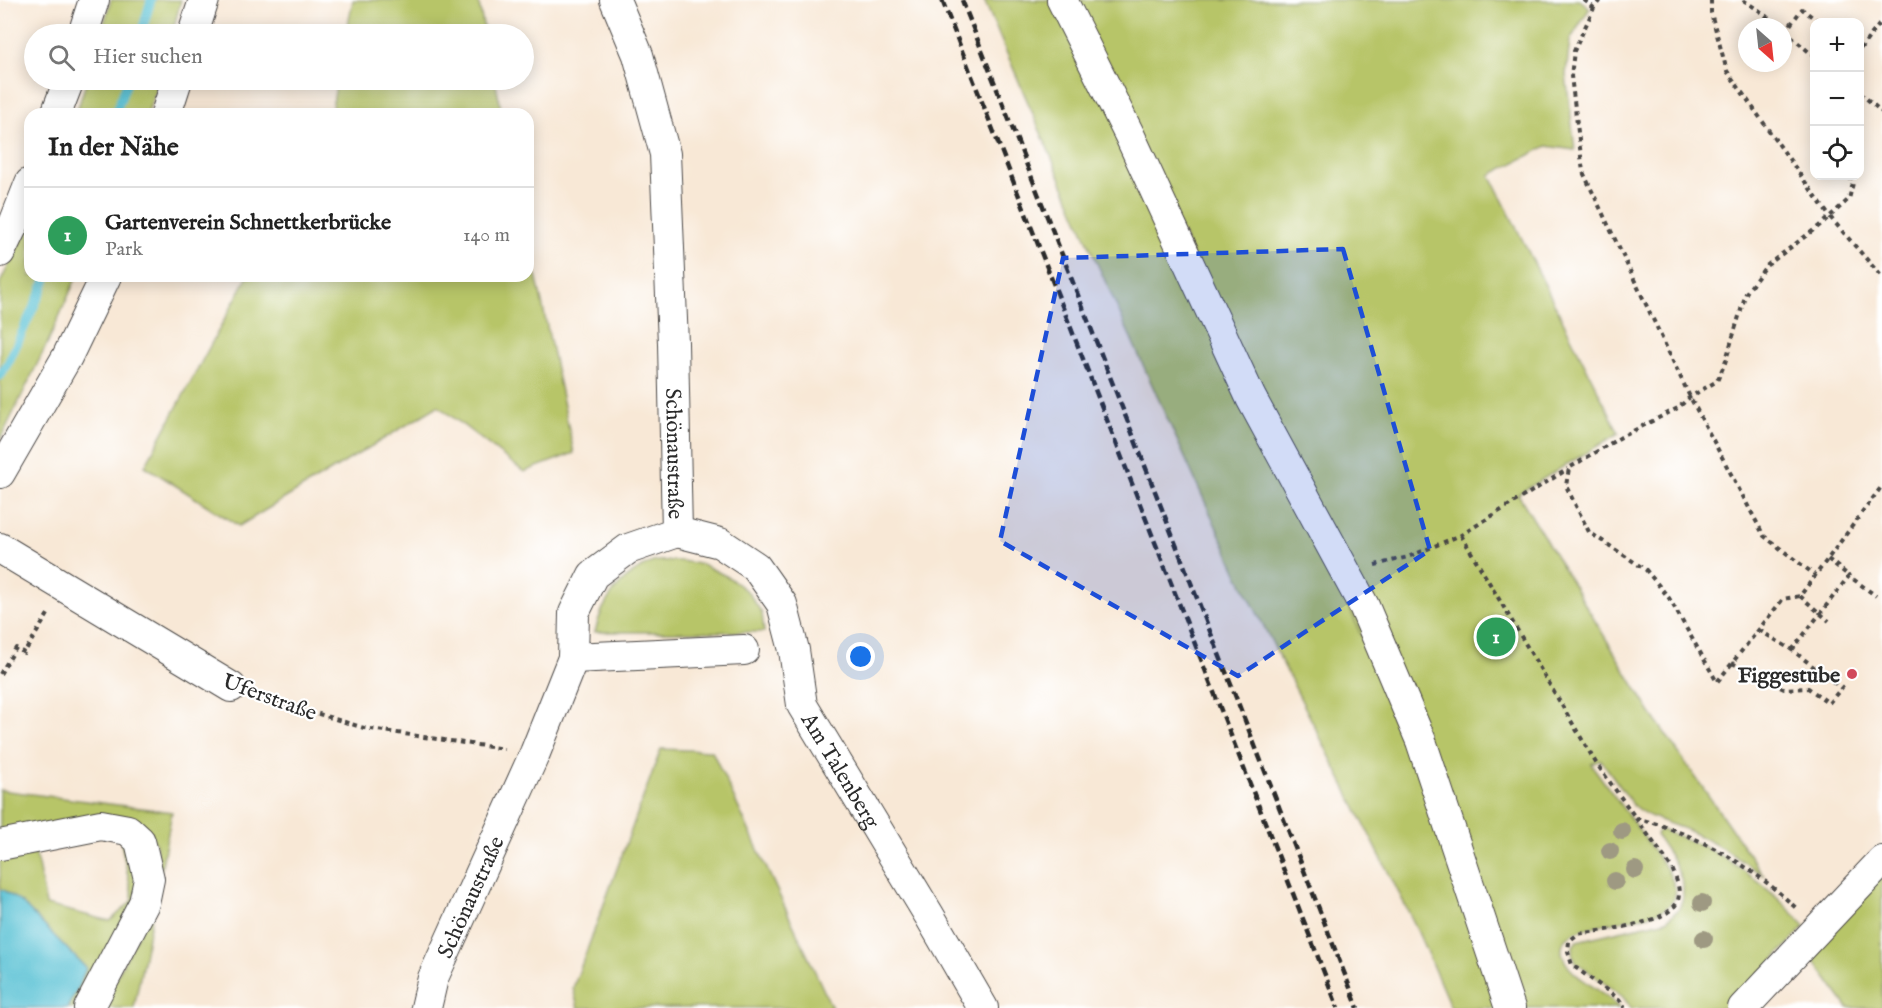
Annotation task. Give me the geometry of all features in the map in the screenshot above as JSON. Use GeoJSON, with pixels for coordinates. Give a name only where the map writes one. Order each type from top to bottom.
{"type":"FeatureCollection","features":[{"type":"Feature","properties":{"kind":"street"},"geometry":{"type":"LineString","coordinates":[[86,24],[94,0]]}},
{"type":"Feature","properties":{"kind":"street"},"geometry":{"type":"LineString","coordinates":[[196,24],[204,0]]}},
{"type":"Feature","properties":{"kind":"street","name":"Schönaustraße"},"geometry":{"type":"LineString","coordinates":[[426,1008],[433,978],[535,753],[573,657],[574,613],[593,575],[628,549],[677,531],[673,343],[665,154],[638,55],[615,0]]}},
{"type":"Feature","properties":{"kind":"street"},"geometry":{"type":"LineString","coordinates":[[1062,0],[1129,134],[1251,398],[1364,606],[1421,741],[1510,1008]]}},
{"type":"Feature","properties":{"kind":"street"},"geometry":{"type":"LineString","coordinates":[[58,108],[65,90]]}},
{"type":"Feature","properties":{"kind":"street"},"geometry":{"type":"LineString","coordinates":[[168,108],[174,90]]}},
{"type":"Feature","properties":{"kind":"street"},"geometry":{"type":"LineString","coordinates":[[0,252],[24,198]]}},
{"type":"Feature","properties":{"kind":"street"},"geometry":{"type":"LineString","coordinates":[[0,473],[67,357],[103,282]]}},
{"type":"Feature","properties":{"kind":"street","name":"Am Talenberg"},"geometry":{"type":"LineString","coordinates":[[677,531],[720,543],[756,567],[782,604],[794,650],[802,705],[983,1008]]}},
{"type":"Feature","properties":{"kind":"street","name":"Uferstraße"},"geometry":{"type":"LineString","coordinates":[[0,548],[231,687]]}},
{"type":"Feature","properties":{"kind":"street"},"geometry":{"type":"LineString","coordinates":[[573,657],[744,650]]}},
{"type":"Feature","properties":{"kind":"street"},"geometry":{"type":"LineString","coordinates":[[0,845],[101,825],[128,830],[140,841],[148,879],[144,903],[89,1008]]}},
{"type":"Feature","properties":{"kind":"street"},"geometry":{"type":"LineString","coordinates":[[1743,1008],[1882,861]]}},
{"type":"Feature","properties":{"kind":"path"},"geometry":{"type":"LineString","coordinates":[[1584,0],[1594,8]]}},
{"type":"Feature","properties":{"kind":"path"},"geometry":{"type":"LineString","coordinates":[[1600,0],[1574,51],[1571,76],[1583,172],[1690,397],[1764,536],[1815,575]]}},
{"type":"Feature","properties":{"kind":"path"},"geometry":{"type":"LineString","coordinates":[[1711,0],[1711,13],[1727,71],[1830,217],[1882,277]]}},
{"type":"Feature","properties":{"kind":"path"},"geometry":{"type":"LineString","coordinates":[[1743,0],[1768,18]]}},
{"type":"Feature","properties":{"kind":"path"},"geometry":{"type":"LineString","coordinates":[[1792,21],[1802,9],[1814,18]]}},
{"type":"Feature","properties":{"kind":"path"},"geometry":{"type":"LineString","coordinates":[[1864,44],[1882,21]]}},
{"type":"Feature","properties":{"kind":"path"},"geometry":{"type":"LineString","coordinates":[[1792,37],[1810,52]]}},
{"type":"Feature","properties":{"kind":"path"},"geometry":{"type":"LineString","coordinates":[[1864,96],[1882,112]]}},
{"type":"Feature","properties":{"kind":"path"},"geometry":{"type":"LineString","coordinates":[[1345,572],[1408,557],[1461,535],[1621,437],[1678,408],[1690,397],[1717,381],[1725,363],[1746,293],[1766,266],[1830,217],[1849,199],[1851,180]]}},
{"type":"Feature","properties":{"kind":"path"},"geometry":{"type":"LineString","coordinates":[[1569,468],[1566,486],[1589,532],[1646,570],[1669,598],[1717,682],[1783,599],[1800,596],[1882,486]]}},
{"type":"Feature","properties":{"kind":"path"},"geometry":{"type":"LineString","coordinates":[[1461,535],[1596,764],[1672,868],[1679,887],[1677,902],[1667,914],[1654,920],[1578,934],[1569,941],[1568,952],[1572,965],[1619,999],[1625,1008]]}},
{"type":"Feature","properties":{"kind":"path"},"geometry":{"type":"LineString","coordinates":[[1828,559],[1876,596]]}},
{"type":"Feature","properties":{"kind":"path"},"geometry":{"type":"LineString","coordinates":[[1792,650],[1849,576]]}},
{"type":"Feature","properties":{"kind":"path"},"geometry":{"type":"LineString","coordinates":[[0,674],[16,648],[24,653],[65,587]]}},
{"type":"Feature","properties":{"kind":"path"},"geometry":{"type":"LineString","coordinates":[[1800,596],[1829,621]]}},
{"type":"Feature","properties":{"kind":"path"},"geometry":{"type":"LineString","coordinates":[[1732,663],[1784,689],[1808,688],[1829,703],[1843,687],[1792,650],[1759,630]]}},
{"type":"Feature","properties":{"kind":"path","name":"Uferstraße"},"geometry":{"type":"LineString","coordinates":[[231,687],[364,728],[535,753]]}},
{"type":"Feature","properties":{"kind":"path"},"geometry":{"type":"LineString","coordinates":[[1635,818],[1676,830],[1737,861],[1795,907]]}},
{"type":"Feature","properties":{"kind":"highlighted area"},"geometry":{"type":"Polygon","coordinates":[[[1343,249],[1430,550],[1238,676],[1000,541],[1063,258],[1343,249]]]}},
{"type":"Feature","properties":{"kind":"green space"},"geometry":{"type":"Polygon","coordinates":[[[111,0],[181,0],[175,24],[104,24],[111,0]]]}},
{"type":"Feature","properties":{"kind":"green space"},"geometry":{"type":"Polygon","coordinates":[[[353,0],[478,0],[483,24],[348,24],[353,0]]]}},
{"type":"Feature","properties":{"kind":"green space"},"geometry":{"type":"Polygon","coordinates":[[[984,0],[1058,0],[1361,613],[1504,1008],[1451,1008],[1414,923],[1239,577],[1092,252],[984,0]]]}},
{"type":"Feature","properties":{"kind":"green space"},"geometry":{"type":"Polygon","coordinates":[[[1073,0],[1580,0],[1590,8],[1570,40],[1566,75],[1575,150],[1547,146],[1490,175],[1619,433],[1518,494],[1651,713],[1764,876],[1709,841],[1653,818],[1640,810],[1634,806],[1601,760],[1591,764],[1667,869],[1675,888],[1675,895],[1668,906],[1653,914],[1589,927],[1572,934],[1563,944],[1564,959],[1569,967],[1606,995],[1619,1008],[1516,1008],[1282,446],[1073,0]]]}},
{"type":"Feature","properties":{"kind":"green space"},"geometry":{"type":"Polygon","coordinates":[[[84,90],[156,90],[149,108],[78,108],[84,90]]]}},
{"type":"Feature","properties":{"kind":"green space"},"geometry":{"type":"Polygon","coordinates":[[[335,90],[497,90],[501,108],[332,108],[335,90]]]}},
{"type":"Feature","properties":{"kind":"green space"},"geometry":{"type":"Polygon","coordinates":[[[24,233],[24,282],[74,282],[0,440],[0,283],[24,233]]]}},
{"type":"Feature","properties":{"kind":"green space"},"geometry":{"type":"Polygon","coordinates":[[[534,265],[574,453],[524,472],[438,406],[239,526],[145,466],[245,282],[534,282],[534,265]]]}},
{"type":"Feature","properties":{"kind":"green space"},"geometry":{"type":"Polygon","coordinates":[[[682,561],[704,565],[728,577],[748,592],[762,613],[764,632],[595,632],[608,599],[623,581],[653,562],[682,561]]]}},
{"type":"Feature","properties":{"kind":"green space"},"geometry":{"type":"Polygon","coordinates":[[[661,749],[712,751],[832,1008],[578,1008],[573,988],[661,749]]]}},
{"type":"Feature","properties":{"kind":"green space"},"geometry":{"type":"Polygon","coordinates":[[[0,790],[172,812],[159,880],[156,845],[147,830],[0,838],[0,790]]]}},
{"type":"Feature","properties":{"kind":"green space"},"geometry":{"type":"Polygon","coordinates":[[[1661,830],[1703,846],[1740,868],[1774,895],[1805,926],[1730,1008],[1631,1008],[1623,997],[1576,962],[1572,953],[1577,941],[1667,920],[1679,909],[1683,897],[1683,883],[1673,860],[1656,835],[1661,830]]]}},
{"type":"Feature","properties":{"kind":"green space"},"geometry":{"type":"Polygon","coordinates":[[[119,833],[124,836],[138,882],[136,899],[80,1008],[67,1008],[86,968],[22,903],[0,890],[0,857],[35,850],[46,905],[110,921],[133,900],[119,833]]]}},
{"type":"Feature","properties":{"kind":"green space"},"geometry":{"type":"Polygon","coordinates":[[[1882,872],[1882,1008],[1848,1008],[1809,954],[1882,872]]]}},
{"type":"Feature","properties":{"kind":"green space"},"geometry":{"type":"Polygon","coordinates":[[[155,901],[134,1008],[101,1008],[155,901]]]}},
{"type":"Feature","properties":{"kind":"water"},"geometry":{"type":"Polygon","coordinates":[[[0,890],[22,903],[86,968],[67,1008],[0,1008],[0,890]]]}},
{"type":"Feature","properties":{"kind":"waterway"},"geometry":{"type":"LineString","coordinates":[[144,24],[151,0]]}},
{"type":"Feature","properties":{"kind":"waterway"},"geometry":{"type":"LineString","coordinates":[[117,108],[124,90]]}},
{"type":"Feature","properties":{"kind":"waterway"},"geometry":{"type":"LineString","coordinates":[[0,376],[45,282]]}},
{"type":"Feature","properties":{"kind":"railway"},"geometry":{"type":"LineString","coordinates":[[942,0],[1338,1008]]}},
{"type":"Feature","properties":{"kind":"railway"},"geometry":{"type":"LineString","coordinates":[[962,0],[1358,1008]]}},
{"type":"Feature","properties":{"kind":"place","name":"Gartenverein Schnettkerbrücke"},"geometry":{"type":"Point","coordinates":[1496,637]}},
{"type":"Feature","properties":{"kind":"place","name":"Figgestube"},"geometry":{"type":"Point","coordinates":[1852,674]}}]}
